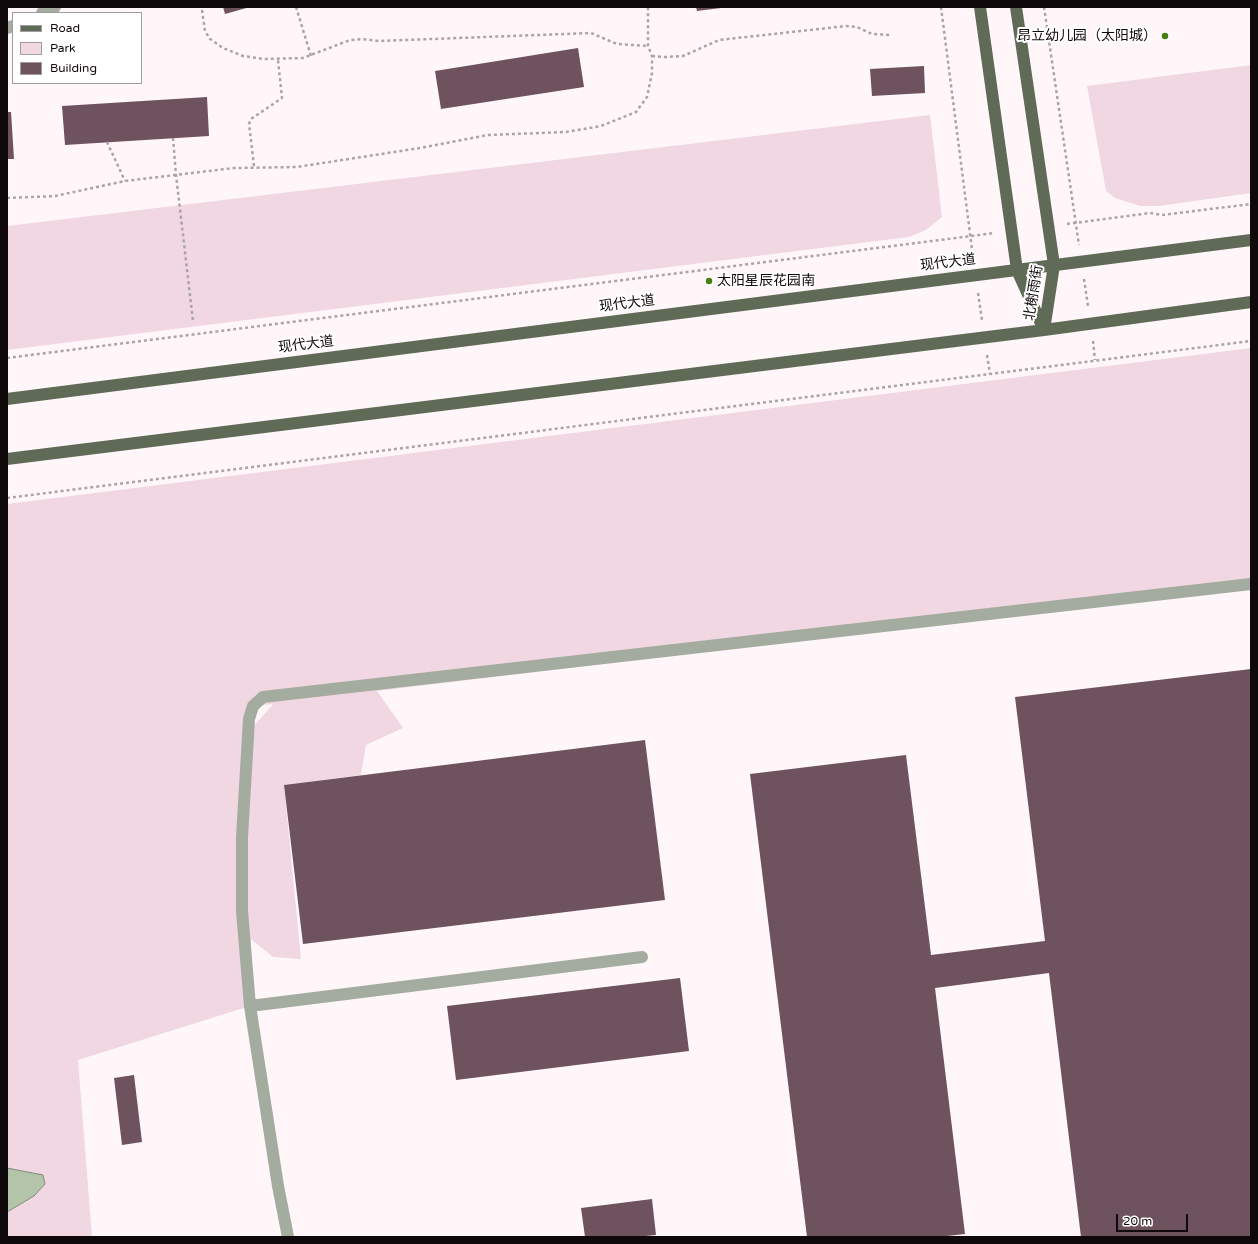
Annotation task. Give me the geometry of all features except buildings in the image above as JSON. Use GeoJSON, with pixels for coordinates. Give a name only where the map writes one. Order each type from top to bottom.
{"type":"FeatureCollection","features":[{"type":"Feature","properties":{"kind":"main road","name":"北榭雨街"},"geometry":{"type":"LineString","coordinates":[[980,7],[1010,232],[1017,270],[1044,330]]}},
{"type":"Feature","properties":{"kind":"main road","name":"北榭雨街"},"geometry":{"type":"LineString","coordinates":[[1016,7],[1054,264],[1044,330]]}},
{"type":"Feature","properties":{"kind":"main road","name":"现代大道"},"geometry":{"type":"LineString","coordinates":[[7,399],[975,274],[1251,240]]}},
{"type":"Feature","properties":{"kind":"main road"},"geometry":{"type":"LineString","coordinates":[[7,459],[984,336],[1044,330],[1251,302]]}},
{"type":"Feature","properties":{"kind":"street"},"geometry":{"type":"LineString","coordinates":[[44,12],[55,7]]}},
{"type":"Feature","properties":{"kind":"street"},"geometry":{"type":"LineString","coordinates":[[288,1237],[278,1186],[250,1006],[242,911],[242,837],[249,719],[253,706],[263,697],[1251,584]]}},
{"type":"Feature","properties":{"kind":"street"},"geometry":{"type":"LineString","coordinates":[[250,1006],[642,957]]}},
{"type":"Feature","properties":{"kind":"path"},"geometry":{"type":"LineString","coordinates":[[296,7],[311,56]]}},
{"type":"Feature","properties":{"kind":"path"},"geometry":{"type":"LineString","coordinates":[[7,198],[55,196],[125,181],[254,166],[297,167],[420,148],[488,135],[566,132],[601,126],[628,117],[636,112],[643,105],[651,86],[652,56],[648,46],[648,7]]}},
{"type":"Feature","properties":{"kind":"path"},"geometry":{"type":"LineString","coordinates":[[942,7],[970,236],[990,374]]}},
{"type":"Feature","properties":{"kind":"path"},"geometry":{"type":"LineString","coordinates":[[1044,7],[1095,360]]}},
{"type":"Feature","properties":{"kind":"path"},"geometry":{"type":"LineString","coordinates":[[202,10],[208,36],[223,48],[242,56],[278,60],[311,56],[350,40],[362,39],[379,41],[591,33],[617,44],[648,46]]}},
{"type":"Feature","properties":{"kind":"path"},"geometry":{"type":"LineString","coordinates":[[652,56],[683,56],[719,40],[846,26],[857,27],[872,34],[891,35]]}},
{"type":"Feature","properties":{"kind":"path"},"geometry":{"type":"LineString","coordinates":[[254,166],[249,124],[252,119],[282,98],[278,60]]}},
{"type":"Feature","properties":{"kind":"path"},"geometry":{"type":"LineString","coordinates":[[173,138],[193,321]]}},
{"type":"Feature","properties":{"kind":"path"},"geometry":{"type":"LineString","coordinates":[[107,142],[125,181]]}},
{"type":"Feature","properties":{"kind":"path"},"geometry":{"type":"LineString","coordinates":[[1049,226],[1150,213],[1162,215],[1251,204]]}},
{"type":"Feature","properties":{"kind":"path"},"geometry":{"type":"LineString","coordinates":[[7,358],[1010,232]]}},
{"type":"Feature","properties":{"kind":"path"},"geometry":{"type":"LineString","coordinates":[[7,498],[1251,340]]}},
{"type":"Feature","properties":{"kind":"green space"},"geometry":{"type":"Polygon","coordinates":[[[1251,65],[1251,193],[1159,206],[1140,206],[1115,198],[1106,191],[1087,86],[1251,65]]]}},
{"type":"Feature","properties":{"kind":"green space"},"geometry":{"type":"Polygon","coordinates":[[[930,115],[942,217],[926,230],[909,237],[7,350],[7,226],[930,115]]]}},
{"type":"Feature","properties":{"kind":"green space"},"geometry":{"type":"Polygon","coordinates":[[[1251,348],[1251,586],[377,691],[403,728],[366,745],[361,775],[284,785],[301,959],[273,957],[251,939],[250,1006],[78,1060],[92,1237],[7,1237],[7,504],[1251,348]],[[273,704],[253,706],[254,726],[273,704]]]}},
{"type":"Feature","properties":{"kind":"shaded area"},"geometry":{"type":"Polygon","coordinates":[[[7,1168],[43,1175],[45,1184],[34,1196],[7,1212],[7,1168]]]}},
{"type":"Feature","properties":{"kind":"place","name":"昂立幼儿园（太阳城）"},"geometry":{"type":"Point","coordinates":[1165,36]}},
{"type":"Feature","properties":{"kind":"place","name":"太阳星辰花园南"},"geometry":{"type":"Point","coordinates":[709,281]}}]}
